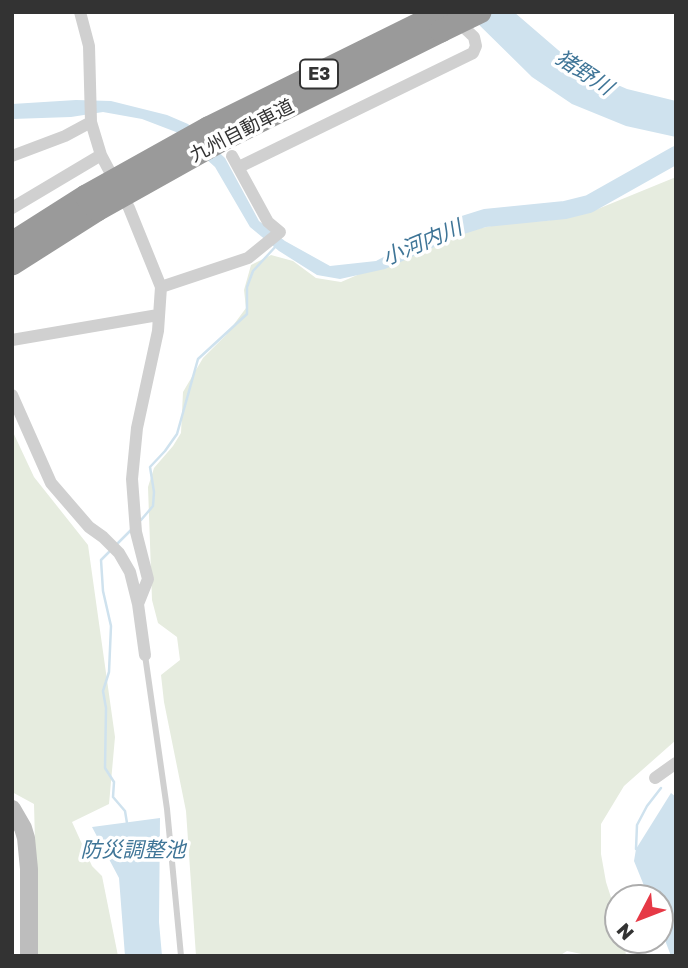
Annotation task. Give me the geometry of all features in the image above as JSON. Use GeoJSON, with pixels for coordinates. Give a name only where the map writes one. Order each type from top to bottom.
{"type":"FeatureCollection","features":[{"type":"Feature","properties":{"kind":"highway","name":"九州自動車道"},"geometry":{"type":"LineString","coordinates":[[12,243],[91,203],[225,148],[441,19],[480,12]]}},
{"type":"Feature","properties":{"kind":"highway","name":"九州自動車道"},"geometry":{"type":"LineString","coordinates":[[12,264],[91,203]]}},
{"type":"Feature","properties":{"kind":"street"},"geometry":{"type":"LineString","coordinates":[[80,12],[89,46],[91,122],[101,155],[129,208],[161,287],[158,331],[137,428],[132,479],[136,532],[148,579],[138,604]]}},
{"type":"Feature","properties":{"kind":"street"},"geometry":{"type":"LineString","coordinates":[[161,287],[248,258],[280,232],[268,222],[225,148],[472,53],[476,46],[474,37],[441,19]]}},
{"type":"Feature","properties":{"kind":"street"},"geometry":{"type":"LineString","coordinates":[[12,156],[65,136],[91,122]]}},
{"type":"Feature","properties":{"kind":"street"},"geometry":{"type":"LineString","coordinates":[[12,208],[101,155]]}},
{"type":"Feature","properties":{"kind":"street"},"geometry":{"type":"LineString","coordinates":[[12,340],[158,315]]}},
{"type":"Feature","properties":{"kind":"street"},"geometry":{"type":"LineString","coordinates":[[12,395],[51,483],[89,527],[119,553],[130,572],[138,604],[145,655]]}},
{"type":"Feature","properties":{"kind":"street"},"geometry":{"type":"LineString","coordinates":[[655,778],[676,763]]}},
{"type":"Feature","properties":{"kind":"street"},"geometry":{"type":"LineString","coordinates":[[12,809],[26,838],[29,869],[29,956]]}},
{"type":"Feature","properties":{"kind":"lane"},"geometry":{"type":"LineString","coordinates":[[145,655],[167,808],[181,956]]}},
{"type":"Feature","properties":{"kind":"shaded area"},"geometry":{"type":"Polygon","coordinates":[[[676,177],[676,740],[624,786],[601,824],[601,854],[607,884],[604,884],[604,954],[626,956],[591,956],[567,951],[559,956],[196,956],[186,811],[161,675],[180,660],[177,637],[158,623],[152,600],[148,487],[154,468],[181,433],[183,392],[203,358],[226,335],[246,308],[244,290],[251,265],[271,255],[293,261],[316,278],[341,282],[453,234],[510,222],[545,221],[588,213],[676,177]]]}},
{"type":"Feature","properties":{"kind":"shaded area"},"geometry":{"type":"Polygon","coordinates":[[[12,430],[34,477],[88,545],[115,737],[109,804],[72,822],[92,866],[102,876],[118,956],[38,956],[34,804],[12,792],[12,430]]]}},
{"type":"Feature","properties":{"kind":"water","name":"猪野川"},"geometry":{"type":"Polygon","coordinates":[[[466,12],[514,12],[579,68],[627,89],[676,101],[676,137],[626,126],[572,104],[532,77],[466,12]]]}},
{"type":"Feature","properties":{"kind":"water"},"geometry":{"type":"Polygon","coordinates":[[[111,101],[167,115],[188,124],[225,158],[259,221],[285,241],[330,266],[376,261],[444,225],[458,236],[385,269],[340,279],[317,275],[279,251],[250,227],[215,167],[176,132],[142,119],[103,112],[71,117],[12,119],[12,104],[111,101]]]}},
{"type":"Feature","properties":{"kind":"water"},"geometry":{"type":"Polygon","coordinates":[[[671,793],[676,797],[676,956],[670,954],[674,954],[674,884],[643,884],[634,861],[636,849],[671,793]]]}},
{"type":"Feature","properties":{"kind":"water","name":"防災調整池"},"geometry":{"type":"Polygon","coordinates":[[[160,818],[159,922],[162,956],[125,956],[119,878],[92,827],[160,818]]]}},
{"type":"Feature","properties":{"kind":"waterway","name":"小河内川"},"geometry":{"type":"LineString","coordinates":[[428,240],[450,229],[485,218],[565,210],[589,204],[676,155]]}},
{"type":"Feature","properties":{"kind":"waterway"},"geometry":{"type":"LineString","coordinates":[[141,520],[153,506],[150,467],[177,434],[198,359],[247,314],[247,287],[253,271],[277,245]]}},
{"type":"Feature","properties":{"kind":"waterway"},"geometry":{"type":"LineString","coordinates":[[116,545],[131,530]]}},
{"type":"Feature","properties":{"kind":"waterway"},"geometry":{"type":"LineString","coordinates":[[111,550],[101,560],[103,591],[111,626],[109,672],[103,691],[106,708],[105,768],[114,782],[113,797],[125,811],[127,823]]}},
{"type":"Feature","properties":{"kind":"waterway"},"geometry":{"type":"LineString","coordinates":[[636,849],[637,825],[661,788]]}}]}
